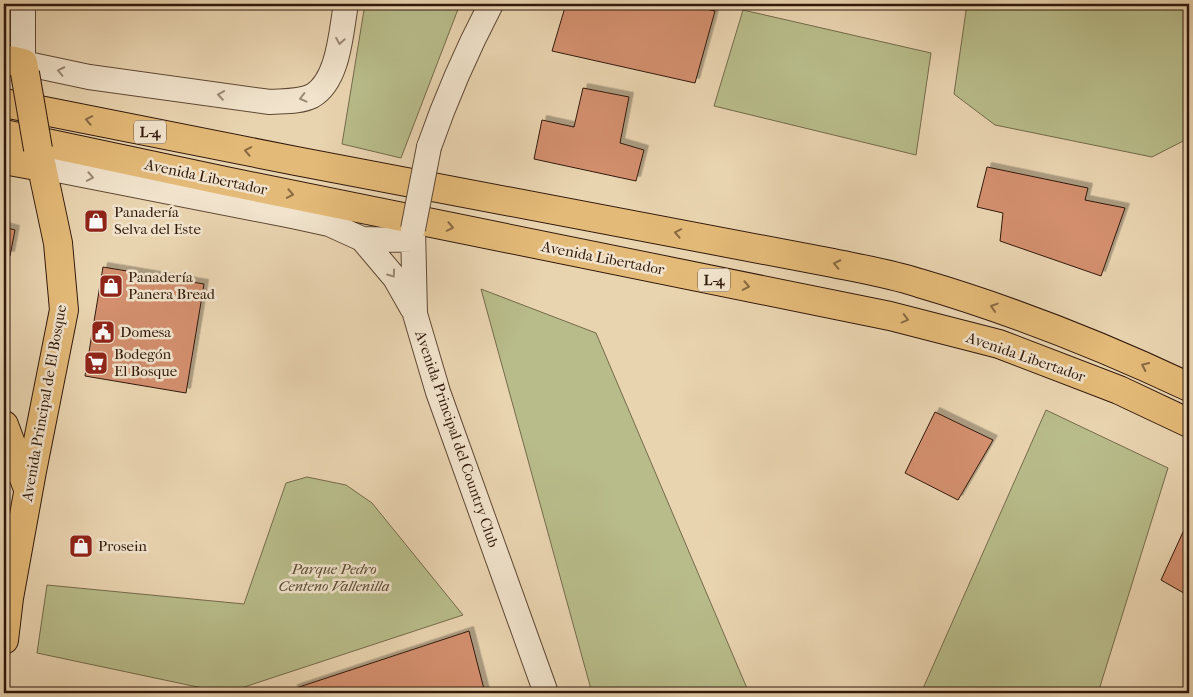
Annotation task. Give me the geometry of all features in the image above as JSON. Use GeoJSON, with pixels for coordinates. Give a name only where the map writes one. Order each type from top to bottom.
{"type":"FeatureCollection","features":[{"type":"Feature","properties":{"kind":"main road","name":"Avenida Principal de El Bosque"},"geometry":{"type":"LineString","coordinates":[[4,640],[9,598],[64,310],[58,243],[40,158],[17,65]]}},
{"type":"Feature","properties":{"kind":"main road","name":"L-4"},"geometry":{"type":"LineString","coordinates":[[4,103],[296,161],[834,263],[918,282],[1034,322],[1129,358],[1189,387]]}},
{"type":"Feature","properties":{"kind":"main road","name":"Avenida Libertador"},"geometry":{"type":"LineString","coordinates":[[4,134],[225,181],[890,316],[999,344],[1119,390],[1189,423]]}},
{"type":"Feature","properties":{"kind":"main road","name":"Avenida Libertador"},"geometry":{"type":"LineString","coordinates":[[4,160],[40,158]]}},
{"type":"Feature","properties":{"kind":"main road"},"geometry":{"type":"LineString","coordinates":[[4,425],[29,491]]}},
{"type":"Feature","properties":{"kind":"street"},"geometry":{"type":"LineString","coordinates":[[23,4],[17,65],[88,77],[270,102],[306,98],[312,96],[322,86],[337,59],[346,4]]}},
{"type":"Feature","properties":{"kind":"street","name":"Avenida Principal del Country Club"},"geometry":{"type":"LineString","coordinates":[[491,4],[467,50],[429,147],[413,235],[415,314],[438,392],[546,693]]}},
{"type":"Feature","properties":{"kind":"street","name":"Avenida Libertador"},"geometry":{"type":"LineString","coordinates":[[40,158],[329,224],[362,239],[413,235]]}},
{"type":"Feature","properties":{"kind":"street"},"geometry":{"type":"LineString","coordinates":[[362,239],[402,288],[415,314]]}},
{"type":"Feature","properties":{"kind":"green space"},"geometry":{"type":"Polygon","coordinates":[[[365,4],[460,4],[401,158],[342,144],[365,4]]]}},
{"type":"Feature","properties":{"kind":"green space"},"geometry":{"type":"Polygon","coordinates":[[[967,4],[1189,4],[1189,138],[1152,157],[995,125],[954,94],[967,4]]]}},
{"type":"Feature","properties":{"kind":"green space"},"geometry":{"type":"Polygon","coordinates":[[[743,10],[931,53],[916,155],[714,106],[743,10]]]}},
{"type":"Feature","properties":{"kind":"green space"},"geometry":{"type":"Polygon","coordinates":[[[481,289],[596,333],[749,693],[592,693],[481,289]]]}},
{"type":"Feature","properties":{"kind":"green space"},"geometry":{"type":"Polygon","coordinates":[[[1046,410],[1168,468],[1098,693],[921,693],[1046,410]]]}},
{"type":"Feature","properties":{"kind":"green space","name":"Parque Pedro Centeno Vallenilla"},"geometry":{"type":"Polygon","coordinates":[[[307,477],[346,485],[372,503],[463,615],[226,693],[37,653],[47,585],[244,604],[286,483],[307,477]]]}},
{"type":"Feature","properties":{"kind":"building"},"geometry":{"type":"Polygon","coordinates":[[[566,4],[682,4],[715,11],[695,83],[552,51],[566,4]]]}},
{"type":"Feature","properties":{"kind":"building"},"geometry":{"type":"Polygon","coordinates":[[[583,88],[629,97],[620,143],[644,150],[636,181],[534,159],[542,120],[574,127],[583,88]]]}},
{"type":"Feature","properties":{"kind":"building"},"geometry":{"type":"Polygon","coordinates":[[[987,167],[1088,188],[1085,200],[1125,208],[1101,276],[1000,241],[1003,213],[977,207],[987,167]]]}},
{"type":"Feature","properties":{"kind":"building"},"geometry":{"type":"Polygon","coordinates":[[[4,227],[15,230],[10,256],[4,255],[4,227]]]}},
{"type":"Feature","properties":{"kind":"building"},"geometry":{"type":"Polygon","coordinates":[[[103,267],[204,284],[186,393],[85,376],[103,267]]]}},
{"type":"Feature","properties":{"kind":"building"},"geometry":{"type":"Polygon","coordinates":[[[935,412],[993,440],[958,500],[905,473],[935,412]]]}},
{"type":"Feature","properties":{"kind":"building"},"geometry":{"type":"Polygon","coordinates":[[[1189,519],[1189,596],[1161,580],[1189,519]]]}},
{"type":"Feature","properties":{"kind":"building"},"geometry":{"type":"Polygon","coordinates":[[[469,631],[485,693],[293,693],[293,689],[469,631]]]}},
{"type":"Feature","properties":{"kind":"place","name":"Panadería Selva del Este"},"geometry":{"type":"Point","coordinates":[96,221]}},
{"type":"Feature","properties":{"kind":"place","name":"Panadería Panera Bread"},"geometry":{"type":"Point","coordinates":[111,286]}},
{"type":"Feature","properties":{"kind":"place","name":"Domesa"},"geometry":{"type":"Point","coordinates":[103,332]}},
{"type":"Feature","properties":{"kind":"place","name":"Bodegón El Bosque"},"geometry":{"type":"Point","coordinates":[96,363]}},
{"type":"Feature","properties":{"kind":"place","name":"Prosein"},"geometry":{"type":"Point","coordinates":[81,546]}}]}
